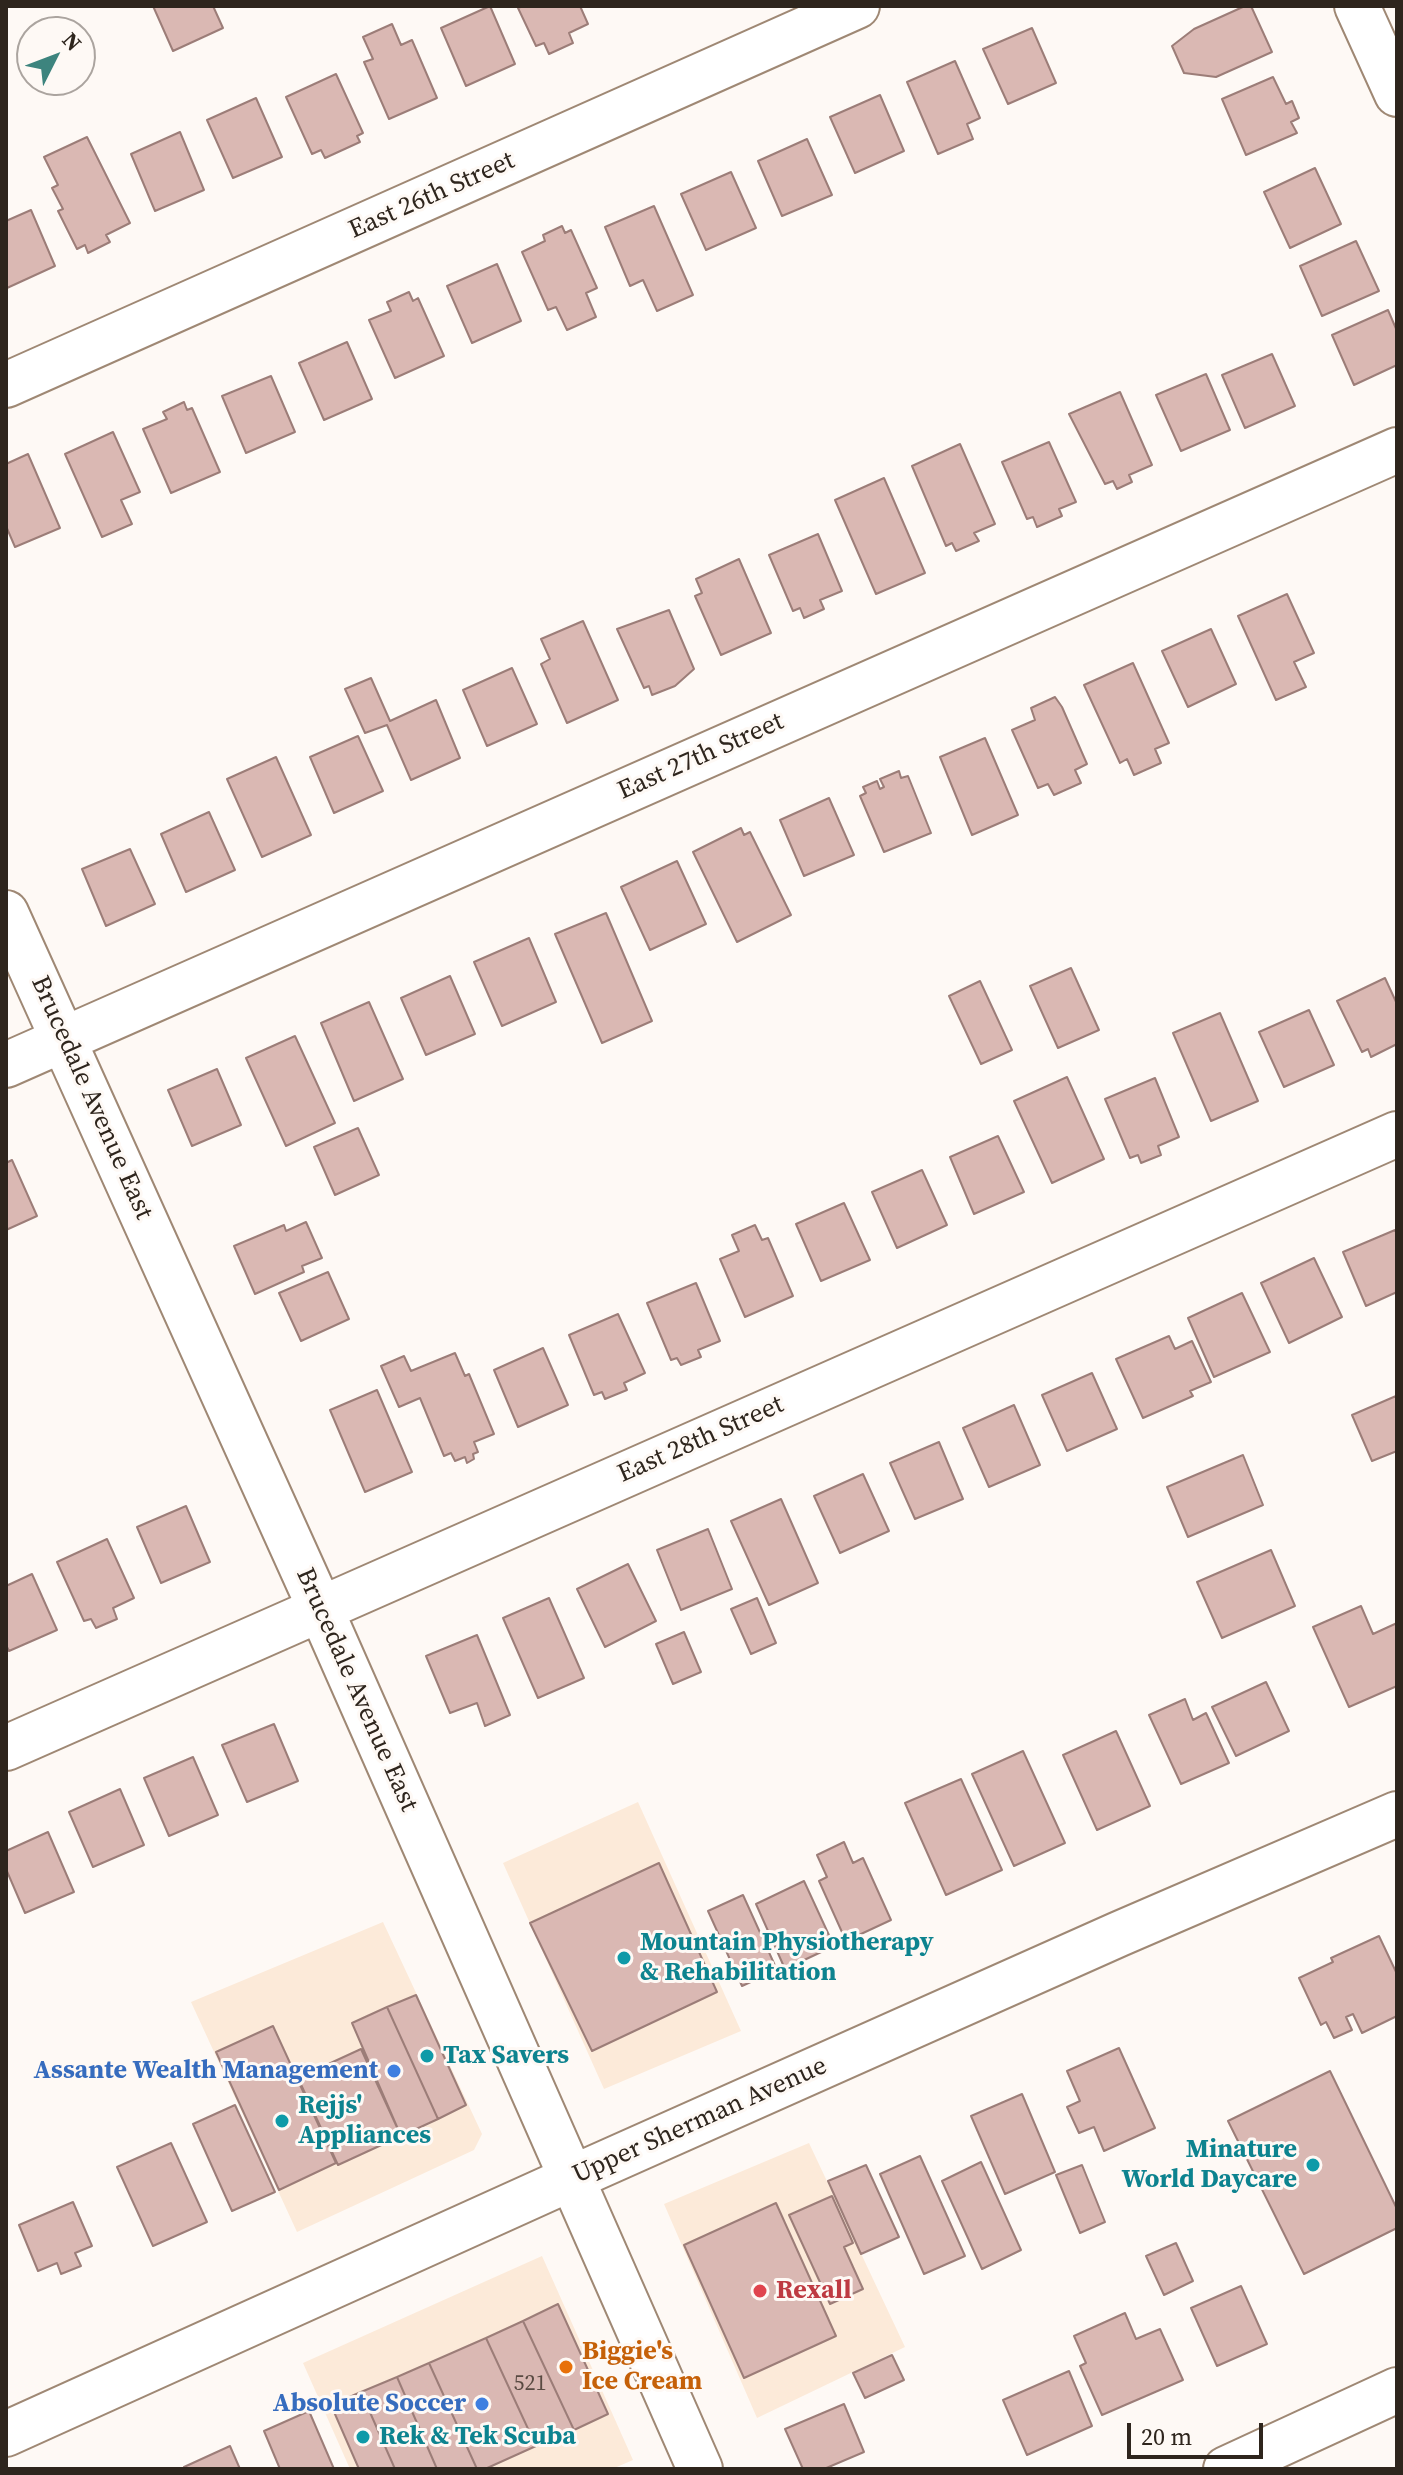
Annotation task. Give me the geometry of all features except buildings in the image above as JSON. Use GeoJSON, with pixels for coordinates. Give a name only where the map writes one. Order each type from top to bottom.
{"type":"FeatureCollection","features":[{"type":"Feature","properties":{"kind":"street","name":"East 26th Street"},"geometry":{"type":"LineString","coordinates":[[6,385],[857,6]]}},
{"type":"Feature","properties":{"kind":"street"},"geometry":{"type":"LineString","coordinates":[[1357,6],[1397,94]]}},
{"type":"Feature","properties":{"kind":"street","name":"East 27th Street"},"geometry":{"type":"LineString","coordinates":[[6,1065],[1397,450]]}},
{"type":"Feature","properties":{"kind":"street","name":"Brucedale Avenue East"},"geometry":{"type":"LineString","coordinates":[[6,913],[320,1608],[700,2469]]}},
{"type":"Feature","properties":{"kind":"street","name":"East 28th Street"},"geometry":{"type":"LineString","coordinates":[[6,1748],[1397,1134]]}},
{"type":"Feature","properties":{"kind":"street","name":"Upper Sherman Avenue"},"geometry":{"type":"LineString","coordinates":[[6,2434],[1119,1934],[1397,1814]]}},
{"type":"Feature","properties":{"kind":"street"},"geometry":{"type":"LineString","coordinates":[[1226,2469],[1397,2390]]}},
{"type":"Feature","properties":{"kind":"shaded area"},"geometry":{"type":"Polygon","coordinates":[[[638,1802],[741,2031],[604,2089],[503,1863],[638,1802]]]}},
{"type":"Feature","properties":{"kind":"shaded area"},"geometry":{"type":"Polygon","coordinates":[[[383,1922],[482,2134],[474,2150],[297,2232],[191,2002],[383,1922]]]}},
{"type":"Feature","properties":{"kind":"shaded area"},"geometry":{"type":"Polygon","coordinates":[[[809,2143],[905,2347],[757,2418],[664,2204],[809,2143]]]}},
{"type":"Feature","properties":{"kind":"shaded area"},"geometry":{"type":"Polygon","coordinates":[[[542,2256],[633,2460],[612,2469],[350,2469],[303,2363],[542,2256]]]}},
{"type":"Feature","properties":{"kind":"place","name":"Mountain Physiotherapy & Rehabilitation"},"geometry":{"type":"Point","coordinates":[624,1958]}},
{"type":"Feature","properties":{"kind":"place","name":"Tax Savers"},"geometry":{"type":"Point","coordinates":[427,2056]}},
{"type":"Feature","properties":{"kind":"place","name":"Assante Wealth Management"},"geometry":{"type":"Point","coordinates":[394,2071]}},
{"type":"Feature","properties":{"kind":"place","name":"Rejjs' Appliances"},"geometry":{"type":"Point","coordinates":[282,2121]}},
{"type":"Feature","properties":{"kind":"place","name":"Minature World Daycare"},"geometry":{"type":"Point","coordinates":[1313,2165]}},
{"type":"Feature","properties":{"kind":"place","name":"Rexall"},"geometry":{"type":"Point","coordinates":[760,2291]}},
{"type":"Feature","properties":{"kind":"place","name":"Biggie's Ice Cream"},"geometry":{"type":"Point","coordinates":[566,2367]}},
{"type":"Feature","properties":{"kind":"place","name":"Absolute Soccer"},"geometry":{"type":"Point","coordinates":[482,2404]}},
{"type":"Feature","properties":{"kind":"place","name":"Rek & Tek Scuba"},"geometry":{"type":"Point","coordinates":[363,2437]}}]}
